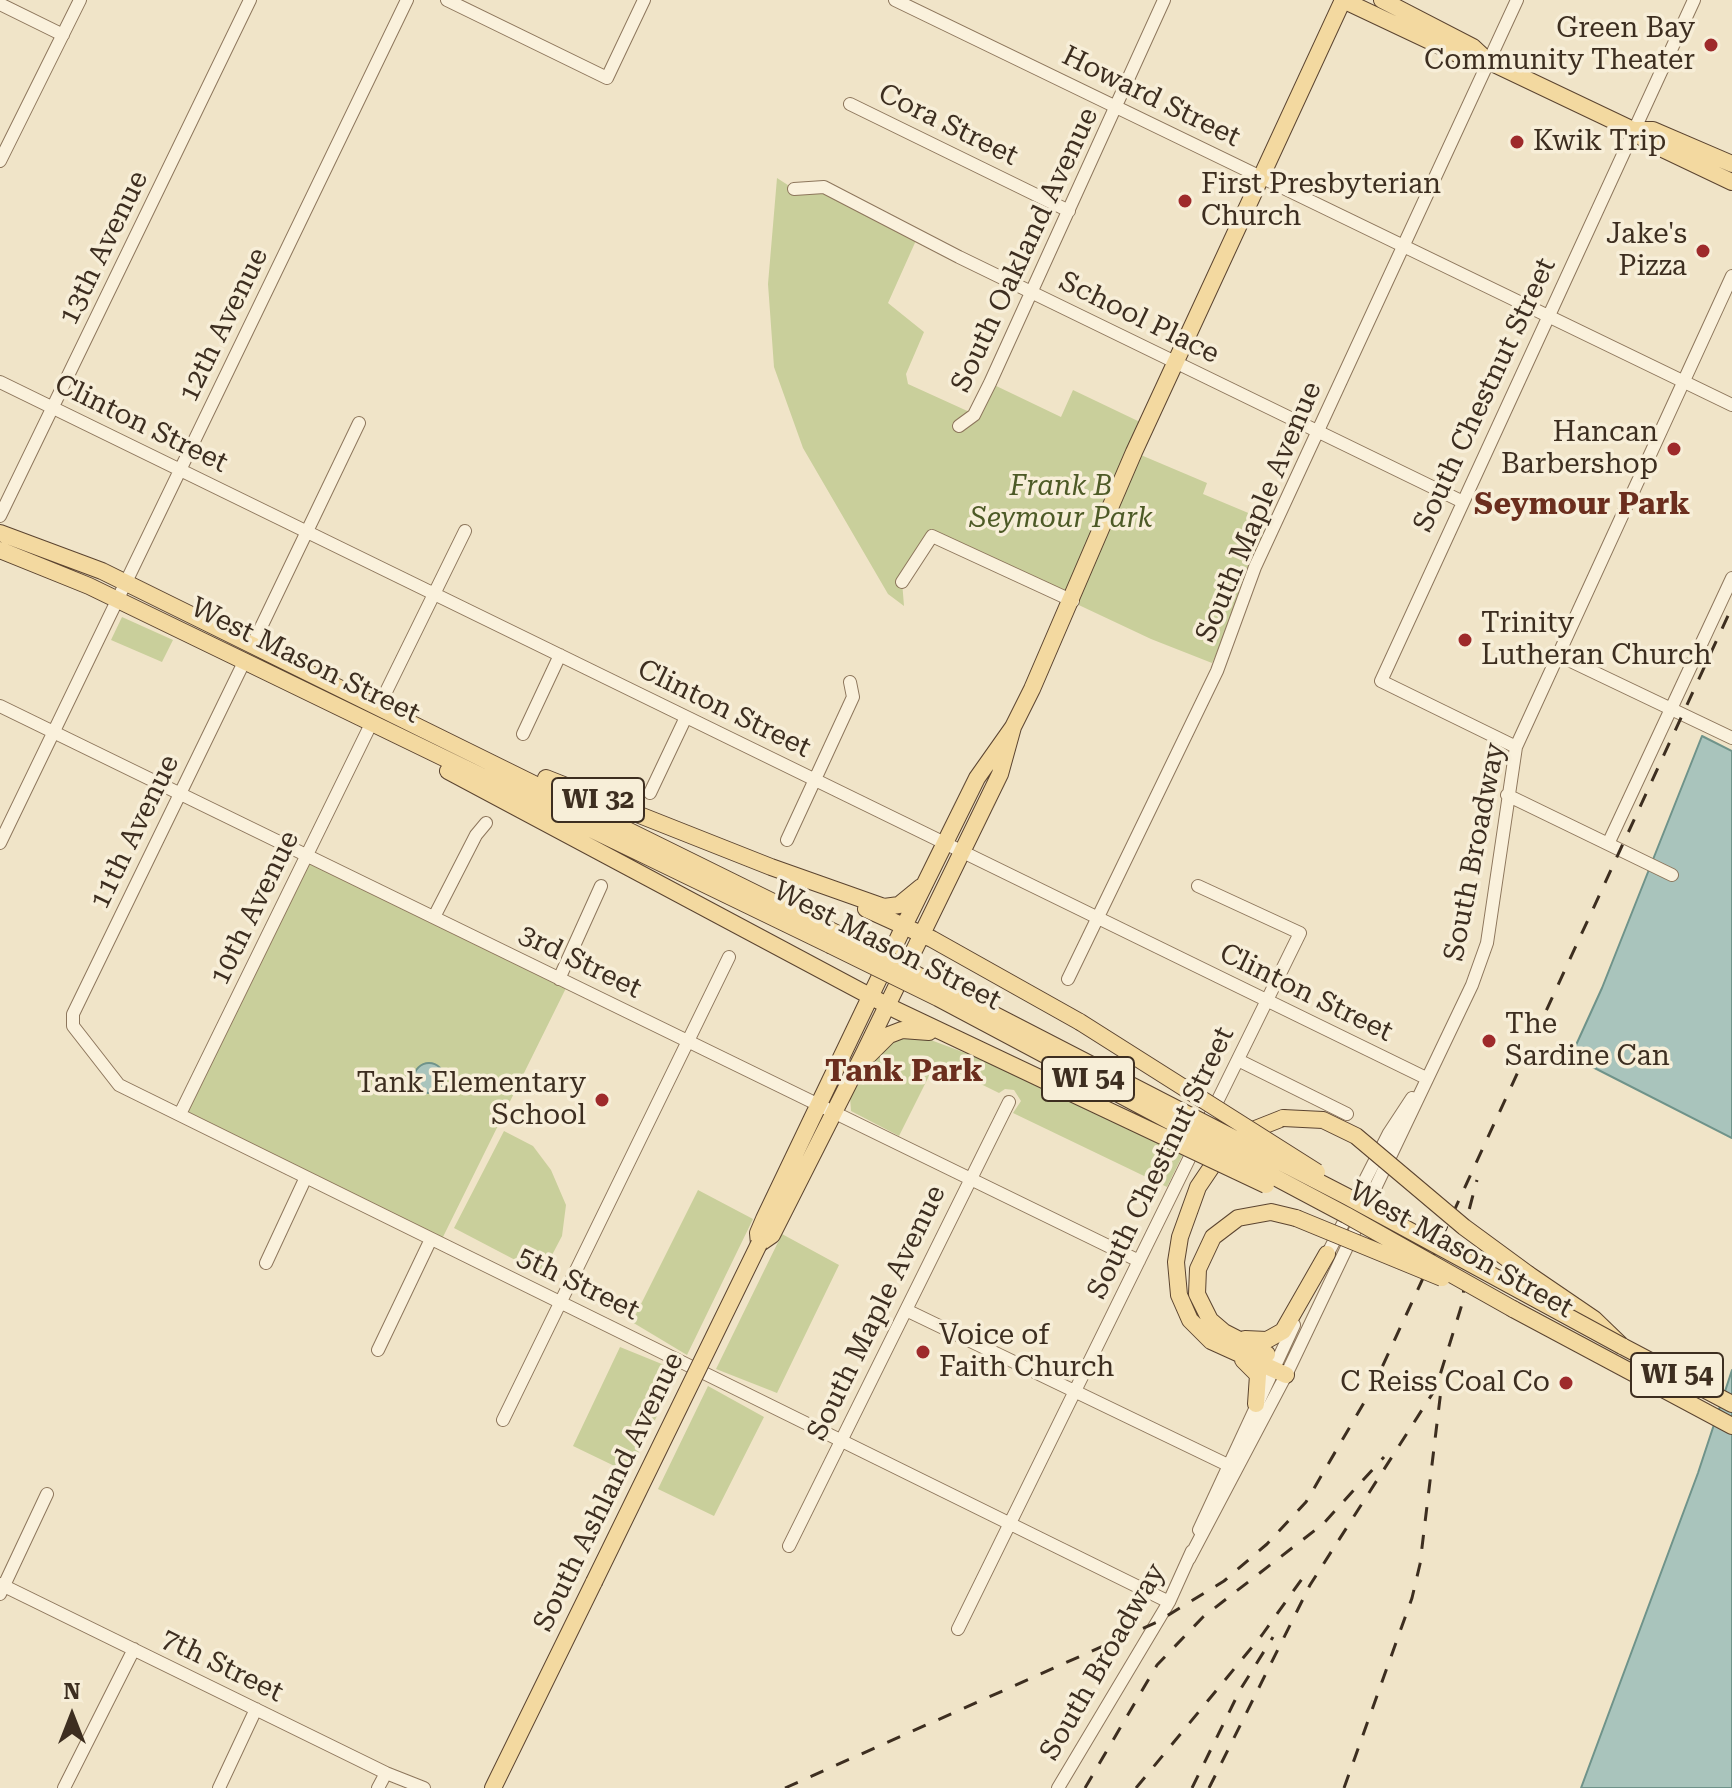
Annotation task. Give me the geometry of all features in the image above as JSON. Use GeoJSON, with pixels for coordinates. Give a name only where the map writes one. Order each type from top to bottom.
{"type":"FeatureCollection","features":[{"type":"Feature","properties":{"kind":"main road"},"geometry":{"type":"LineString","coordinates":[[1343,0],[1468,59],[1488,61]]}},
{"type":"Feature","properties":{"kind":"main road","name":"South Ashland Avenue"},"geometry":{"type":"LineString","coordinates":[[491,1788],[759,1244],[760,1228],[924,885],[986,763],[1013,727],[1073,601],[1125,473],[1343,0]]}},
{"type":"Feature","properties":{"kind":"main road"},"geometry":{"type":"LineString","coordinates":[[1382,0],[1473,47],[1488,61],[1633,130],[1648,142],[1732,182]]}},
{"type":"Feature","properties":{"kind":"main road"},"geometry":{"type":"LineString","coordinates":[[1633,130],[1653,130],[1732,164]]}},
{"type":"Feature","properties":{"kind":"main road","name":"West Mason Street"},"geometry":{"type":"LineString","coordinates":[[0,533],[125,583],[248,653],[833,939],[1732,1426]]}},
{"type":"Feature","properties":{"kind":"main road","name":"West Mason Street"},"geometry":{"type":"LineString","coordinates":[[0,550],[248,653]]}},
{"type":"Feature","properties":{"kind":"main road","name":"WI 32"},"geometry":{"type":"LineString","coordinates":[[381,718],[433,727],[562,786],[806,880],[904,926]]}},
{"type":"Feature","properties":{"kind":"main road","name":"WI 32"},"geometry":{"type":"LineString","coordinates":[[381,718],[401,745],[886,1005]]}},
{"type":"Feature","properties":{"kind":"main road","name":"South Ashland Avenue"},"geometry":{"type":"LineString","coordinates":[[759,1244],[772,1235],[922,935],[1004,764],[1013,727]]}},
{"type":"Feature","properties":{"kind":"main road"},"geometry":{"type":"LineString","coordinates":[[806,880],[884,907],[899,905],[924,885]]}},
{"type":"Feature","properties":{"kind":"main road"},"geometry":{"type":"LineString","coordinates":[[904,926],[1080,1022],[1334,1183],[1346,1196]]}},
{"type":"Feature","properties":{"kind":"main road","name":"West Mason Street"},"geometry":{"type":"LineString","coordinates":[[833,939],[944,985],[1331,1191],[1346,1196],[1732,1404]]}},
{"type":"Feature","properties":{"kind":"main road"},"geometry":{"type":"LineString","coordinates":[[886,1005],[1302,1201],[1346,1215]]}},
{"type":"Feature","properties":{"kind":"main road"},"geometry":{"type":"LineString","coordinates":[[855,1071],[882,1041],[902,1030],[918,1030],[953,1038]]}},
{"type":"Feature","properties":{"kind":"main road"},"geometry":{"type":"LineString","coordinates":[[1282,1367],[1190,1320],[1179,1295],[1176,1262],[1183,1226],[1198,1187],[1222,1151],[1253,1127],[1283,1118],[1323,1120],[1356,1136],[1464,1227],[1594,1319],[1622,1346]]}},
{"type":"Feature","properties":{"kind":"main road"},"geometry":{"type":"LineString","coordinates":[[1256,1404],[1259,1380],[1255,1370],[1218,1336],[1197,1290],[1198,1269],[1213,1237],[1245,1216],[1271,1212],[1288,1215],[1513,1309]]}},
{"type":"Feature","properties":{"kind":"main road"},"geometry":{"type":"LineString","coordinates":[[1218,1336],[1257,1341],[1279,1334],[1327,1254]]}},
{"type":"Feature","properties":{"kind":"street"},"geometry":{"type":"LineString","coordinates":[[0,161],[80,0]]}},
{"type":"Feature","properties":{"kind":"street","name":"13th Avenue"},"geometry":{"type":"LineString","coordinates":[[0,516],[250,0]]}},
{"type":"Feature","properties":{"kind":"street","name":"12th Avenue"},"geometry":{"type":"LineString","coordinates":[[0,843],[407,0]]}},
{"type":"Feature","properties":{"kind":"street"},"geometry":{"type":"LineString","coordinates":[[447,0],[607,78],[644,0]]}},
{"type":"Feature","properties":{"kind":"street","name":"Howard Street"},"geometry":{"type":"LineString","coordinates":[[895,0],[1732,405]]}},
{"type":"Feature","properties":{"kind":"street","name":"South Oakland Avenue"},"geometry":{"type":"LineString","coordinates":[[959,426],[976,412],[1033,293],[1164,0]]}},
{"type":"Feature","properties":{"kind":"street","name":"South Maple Avenue"},"geometry":{"type":"LineString","coordinates":[[1068,979],[1217,671],[1255,567],[1319,432],[1401,245],[1517,0]]}},
{"type":"Feature","properties":{"kind":"street","name":"South Chestnut Street"},"geometry":{"type":"LineString","coordinates":[[1516,747],[1381,681],[1694,0]]}},
{"type":"Feature","properties":{"kind":"street"},"geometry":{"type":"LineString","coordinates":[[0,4],[63,35]]}},
{"type":"Feature","properties":{"kind":"street","name":"Cora Street"},"geometry":{"type":"LineString","coordinates":[[850,104],[1069,211]]}},
{"type":"Feature","properties":{"kind":"street","name":"School Place"},"geometry":{"type":"LineString","coordinates":[[794,189],[824,187],[1033,293],[1463,502]]}},
{"type":"Feature","properties":{"kind":"street","name":"South Broadway"},"geometry":{"type":"LineString","coordinates":[[1058,1788],[1169,1602],[1282,1367],[1383,1177],[1481,963],[1516,747],[1732,276]]}},
{"type":"Feature","properties":{"kind":"street","name":"Clinton Street"},"geometry":{"type":"LineString","coordinates":[[0,382],[1268,1001],[1424,1082]]}},
{"type":"Feature","properties":{"kind":"street","name":"11th Avenue"},"geometry":{"type":"LineString","coordinates":[[73,1026],[73,1014],[359,423]]}},
{"type":"Feature","properties":{"kind":"street","name":"10th Avenue"},"geometry":{"type":"LineString","coordinates":[[180,1114],[307,856],[381,718],[465,531]]}},
{"type":"Feature","properties":{"kind":"street"},"geometry":{"type":"LineString","coordinates":[[902,582],[932,536],[1073,601]]}},
{"type":"Feature","properties":{"kind":"street"},"geometry":{"type":"LineString","coordinates":[[1608,844],[1732,578]]}},
{"type":"Feature","properties":{"kind":"street"},"geometry":{"type":"LineString","coordinates":[[523,734],[560,655]]}},
{"type":"Feature","properties":{"kind":"street"},"geometry":{"type":"LineString","coordinates":[[1558,655],[1732,738]]}},
{"type":"Feature","properties":{"kind":"street"},"geometry":{"type":"LineString","coordinates":[[787,840],[853,697],[850,682]]}},
{"type":"Feature","properties":{"kind":"street","name":"3rd Street"},"geometry":{"type":"LineString","coordinates":[[0,706],[1139,1261]]}},
{"type":"Feature","properties":{"kind":"street"},"geometry":{"type":"LineString","coordinates":[[650,793],[686,717]]}},
{"type":"Feature","properties":{"kind":"street"},"geometry":{"type":"LineString","coordinates":[[1507,795],[1672,875]]}},
{"type":"Feature","properties":{"kind":"street"},"geometry":{"type":"LineString","coordinates":[[434,917],[476,835],[486,823]]}},
{"type":"Feature","properties":{"kind":"street"},"geometry":{"type":"LineString","coordinates":[[559,979],[601,886]]}},
{"type":"Feature","properties":{"kind":"street","name":"South Chestnut Street"},"geometry":{"type":"LineString","coordinates":[[958,1629],[1300,933],[1198,886]]}},
{"type":"Feature","properties":{"kind":"street"},"geometry":{"type":"LineString","coordinates":[[503,1420],[729,957]]}},
{"type":"Feature","properties":{"kind":"street","name":"5th Street"},"geometry":{"type":"LineString","coordinates":[[73,1026],[119,1085],[1169,1602]]}},
{"type":"Feature","properties":{"kind":"street"},"geometry":{"type":"LineString","coordinates":[[1238,1060],[1347,1114]]}},
{"type":"Feature","properties":{"kind":"street","name":"South Broadway"},"geometry":{"type":"LineString","coordinates":[[1232,1468],[1256,1404],[1282,1367],[1327,1254],[1398,1117],[1424,1082]]}},
{"type":"Feature","properties":{"kind":"street","name":"South Maple Avenue"},"geometry":{"type":"LineString","coordinates":[[789,1546],[1009,1102]]}},
{"type":"Feature","properties":{"kind":"street"},"geometry":{"type":"LineString","coordinates":[[266,1263],[306,1177]]}},
{"type":"Feature","properties":{"kind":"street"},"geometry":{"type":"LineString","coordinates":[[378,1350],[431,1239]]}},
{"type":"Feature","properties":{"kind":"street"},"geometry":{"type":"LineString","coordinates":[[906,1310],[1232,1468]]}},
{"type":"Feature","properties":{"kind":"street"},"geometry":{"type":"LineString","coordinates":[[1,1588],[47,1494]]}},
{"type":"Feature","properties":{"kind":"street","name":"7th Street"},"geometry":{"type":"LineString","coordinates":[[1,1588],[134,1649],[386,1773],[424,1788]]}},
{"type":"Feature","properties":{"kind":"street"},"geometry":{"type":"LineString","coordinates":[[64,1788],[134,1649]]}},
{"type":"Feature","properties":{"kind":"street"},"geometry":{"type":"LineString","coordinates":[[219,1788],[256,1709]]}},
{"type":"Feature","properties":{"kind":"street"},"geometry":{"type":"LineString","coordinates":[[378,1788],[386,1773]]}},
{"type":"Feature","properties":{"kind":"green space","name":"Frank B Seymour Park"},"geometry":{"type":"Polygon","coordinates":[[[777,178],[794,189],[815,185],[918,236],[888,303],[924,332],[906,374],[908,384],[974,414],[990,383],[1061,417],[1073,390],[1140,422],[1129,450],[1207,483],[1203,494],[1277,525],[1212,663],[1151,639],[932,536],[902,581],[904,606],[888,594],[803,448],[774,367],[768,284],[777,178]]]}},
{"type":"Feature","properties":{"kind":"green space"},"geometry":{"type":"Polygon","coordinates":[[[122,617],[173,640],[162,662],[111,640],[122,617]]]}},
{"type":"Feature","properties":{"kind":"green space"},"geometry":{"type":"Polygon","coordinates":[[[307,856],[568,984],[440,1243],[180,1114],[307,856]]]}},
{"type":"Feature","properties":{"kind":"green space"},"geometry":{"type":"Polygon","coordinates":[[[920,1036],[1003,1067],[1184,1152],[1167,1187],[1013,1113],[1021,1101],[1014,1090],[1005,1089],[999,1093],[936,1062],[899,1136],[851,1111],[850,1097],[876,1057],[897,1037],[920,1036]]]}},
{"type":"Feature","properties":{"kind":"green space"},"geometry":{"type":"Polygon","coordinates":[[[504,1131],[533,1146],[551,1170],[566,1205],[562,1236],[542,1274],[454,1228],[504,1131]]]}},
{"type":"Feature","properties":{"kind":"green space"},"geometry":{"type":"Polygon","coordinates":[[[698,1190],[753,1219],[687,1355],[632,1322],[698,1190]]]}},
{"type":"Feature","properties":{"kind":"green space"},"geometry":{"type":"Polygon","coordinates":[[[782,1234],[839,1265],[777,1393],[716,1369],[782,1234]]]}},
{"type":"Feature","properties":{"kind":"green space"},"geometry":{"type":"Polygon","coordinates":[[[620,1347],[679,1371],[629,1473],[573,1446],[620,1347]]]}},
{"type":"Feature","properties":{"kind":"green space"},"geometry":{"type":"Polygon","coordinates":[[[708,1386],[764,1417],[714,1516],[658,1489],[708,1386]]]}},
{"type":"Feature","properties":{"kind":"water"},"geometry":{"type":"Polygon","coordinates":[[[1702,736],[1732,751],[1732,1138],[1571,1056],[1602,988],[1702,736]]]}},
{"type":"Feature","properties":{"kind":"water"},"geometry":{"type":"Polygon","coordinates":[[[429,1063],[435,1064],[443,1072],[443,1084],[435,1092],[429,1093],[423,1092],[415,1084],[414,1078],[415,1072],[423,1064],[429,1063]]]}},
{"type":"Feature","properties":{"kind":"water"},"geometry":{"type":"Polygon","coordinates":[[[1732,1370],[1732,1788],[1581,1788],[1698,1473],[1732,1370]]]}},
{"type":"Feature","properties":{"kind":"railway"},"geometry":{"type":"LineString","coordinates":[[785,1788],[1157,1622],[1224,1581],[1267,1544],[1306,1502],[1372,1389],[1732,607]]}},
{"type":"Feature","properties":{"kind":"railway"},"geometry":{"type":"LineString","coordinates":[[1209,1788],[1310,1585],[1436,1388],[1463,1301],[1468,1214],[1477,1180]]}},
{"type":"Feature","properties":{"kind":"railway"},"geometry":{"type":"LineString","coordinates":[[1344,1788],[1412,1598],[1420,1564],[1441,1390]]}},
{"type":"Feature","properties":{"kind":"railway"},"geometry":{"type":"LineString","coordinates":[[1085,1788],[1157,1665],[1203,1617],[1323,1524],[1384,1457]]}},
{"type":"Feature","properties":{"kind":"railway"},"geometry":{"type":"LineString","coordinates":[[1136,1788],[1262,1635],[1309,1569]]}},
{"type":"Feature","properties":{"kind":"railway"},"geometry":{"type":"LineString","coordinates":[[1192,1788],[1240,1690],[1273,1637]]}},
{"type":"Feature","properties":{"kind":"place","name":"Green Bay Community Theater"},"geometry":{"type":"Point","coordinates":[1711,45]}},
{"type":"Feature","properties":{"kind":"place","name":"Kwik Trip"},"geometry":{"type":"Point","coordinates":[1517,142]}},
{"type":"Feature","properties":{"kind":"place","name":"First Presbyterian Church"},"geometry":{"type":"Point","coordinates":[1185,201]}},
{"type":"Feature","properties":{"kind":"place","name":"Jake's Pizza"},"geometry":{"type":"Point","coordinates":[1703,251]}},
{"type":"Feature","properties":{"kind":"place","name":"Hancan Barbershop"},"geometry":{"type":"Point","coordinates":[1674,449]}},
{"type":"Feature","properties":{"kind":"place","name":"Trinity Lutheran Church"},"geometry":{"type":"Point","coordinates":[1465,640]}},
{"type":"Feature","properties":{"kind":"place","name":"The Sardine Can"},"geometry":{"type":"Point","coordinates":[1489,1041]}},
{"type":"Feature","properties":{"kind":"place","name":"Tank Elementary School"},"geometry":{"type":"Point","coordinates":[602,1100]}},
{"type":"Feature","properties":{"kind":"place","name":"Voice of Faith Church"},"geometry":{"type":"Point","coordinates":[923,1352]}},
{"type":"Feature","properties":{"kind":"place","name":"C Reiss Coal Co"},"geometry":{"type":"Point","coordinates":[1566,1383]}},
{"type":"Feature","properties":{"kind":"district","name":"Seymour Park"},"geometry":{"type":"Point","coordinates":[1582,505]}},
{"type":"Feature","properties":{"kind":"district","name":"Tank Park"},"geometry":{"type":"Point","coordinates":[904,1072]}}]}
